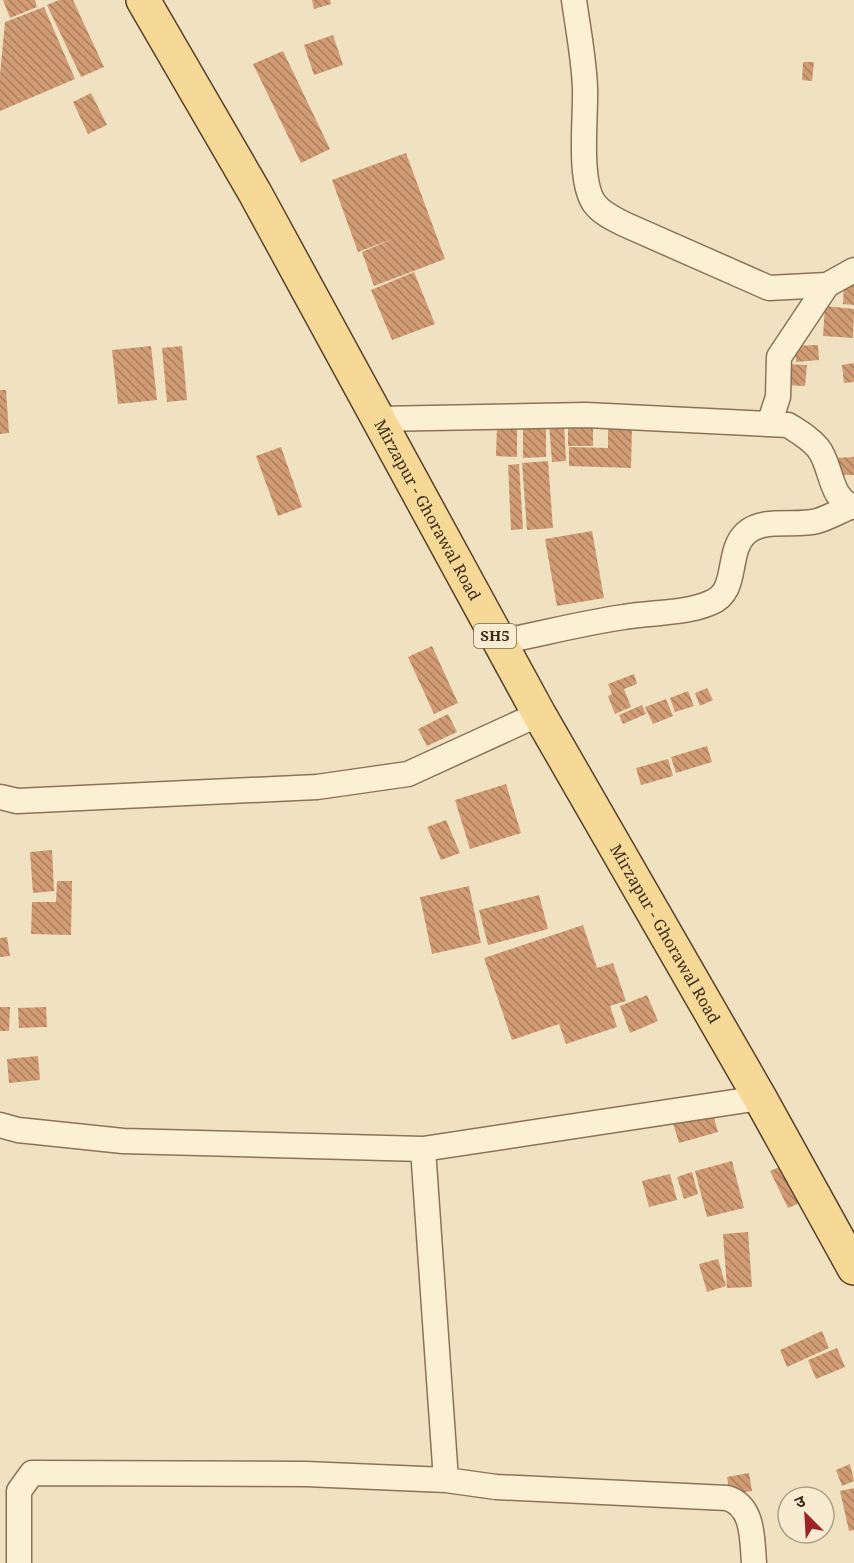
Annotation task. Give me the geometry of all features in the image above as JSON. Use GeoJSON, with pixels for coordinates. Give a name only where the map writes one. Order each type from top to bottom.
{"type":"FeatureCollection","features":[{"type":"Feature","properties":{"kind":"main road","name":"Mirzapur - Ghorawal Road"},"geometry":{"type":"LineString","coordinates":[[143,0],[255,193],[539,714],[760,1098],[854,1268]]}},
{"type":"Feature","properties":{"kind":"street"},"geometry":{"type":"LineString","coordinates":[[574,0],[585,86],[585,171],[594,204],[604,213],[624,224],[769,288],[827,285],[854,270]]}},
{"type":"Feature","properties":{"kind":"street"},"geometry":{"type":"LineString","coordinates":[[769,424],[778,397],[779,357],[827,285]]}},
{"type":"Feature","properties":{"kind":"street"},"geometry":{"type":"LineString","coordinates":[[378,419],[586,416],[788,425],[804,434],[819,450],[838,496],[852,507]]}},
{"type":"Feature","properties":{"kind":"street"},"geometry":{"type":"LineString","coordinates":[[499,642],[623,617],[695,608],[711,603],[722,597],[729,582],[740,539],[748,531],[761,526],[816,521],[852,507]]}},
{"type":"Feature","properties":{"kind":"street"},"geometry":{"type":"LineString","coordinates":[[0,796],[17,801],[317,787],[408,774],[539,714]]}},
{"type":"Feature","properties":{"kind":"street"},"geometry":{"type":"LineString","coordinates":[[0,1125],[18,1130],[123,1141],[423,1149],[760,1098]]}},
{"type":"Feature","properties":{"kind":"street"},"geometry":{"type":"LineString","coordinates":[[423,1149],[446,1480]]}},
{"type":"Feature","properties":{"kind":"street"},"geometry":{"type":"LineString","coordinates":[[19,1563],[19,1491],[32,1473],[306,1474],[446,1480],[496,1487],[727,1498],[737,1501],[747,1515],[754,1563]]}},
{"type":"Feature","properties":{"kind":"building"},"geometry":{"type":"Polygon","coordinates":[[[3,0],[35,0],[37,7],[10,18],[3,0]]]}},
{"type":"Feature","properties":{"kind":"building"},"geometry":{"type":"Polygon","coordinates":[[[59,0],[73,0],[104,67],[81,77],[47,5],[59,0]]]}},
{"type":"Feature","properties":{"kind":"building"},"geometry":{"type":"Polygon","coordinates":[[[312,0],[330,0],[331,4],[314,9],[312,0]]]}},
{"type":"Feature","properties":{"kind":"building"},"geometry":{"type":"Polygon","coordinates":[[[44,7],[75,79],[0,111],[0,75],[5,22],[44,7]]]}},
{"type":"Feature","properties":{"kind":"building"},"geometry":{"type":"Polygon","coordinates":[[[333,35],[343,65],[314,75],[304,45],[333,35]]]}},
{"type":"Feature","properties":{"kind":"building"},"geometry":{"type":"Polygon","coordinates":[[[283,51],[330,149],[301,163],[253,64],[283,51]]]}},
{"type":"Feature","properties":{"kind":"building"},"geometry":{"type":"Polygon","coordinates":[[[803,62],[814,62],[812,81],[802,80],[803,62]]]}},
{"type":"Feature","properties":{"kind":"building"},"geometry":{"type":"Polygon","coordinates":[[[91,93],[107,125],[88,134],[73,102],[91,93]]]}},
{"type":"Feature","properties":{"kind":"building"},"geometry":{"type":"Polygon","coordinates":[[[406,153],[445,259],[374,286],[362,252],[395,238],[358,252],[332,180],[406,153]]]}},
{"type":"Feature","properties":{"kind":"building"},"geometry":{"type":"Polygon","coordinates":[[[414,272],[435,324],[392,340],[371,290],[414,272]]]}},
{"type":"Feature","properties":{"kind":"building"},"geometry":{"type":"Polygon","coordinates":[[[844,280],[854,280],[854,305],[843,304],[844,280]]]}},
{"type":"Feature","properties":{"kind":"building"},"geometry":{"type":"Polygon","coordinates":[[[825,306],[854,309],[853,338],[823,336],[825,306]]]}},
{"type":"Feature","properties":{"kind":"building"},"geometry":{"type":"Polygon","coordinates":[[[818,345],[819,360],[796,362],[795,346],[818,345]]]}},
{"type":"Feature","properties":{"kind":"building"},"geometry":{"type":"Polygon","coordinates":[[[151,346],[157,400],[118,404],[112,350],[151,346]]]}},
{"type":"Feature","properties":{"kind":"building"},"geometry":{"type":"Polygon","coordinates":[[[182,346],[187,400],[167,402],[162,348],[182,346]]]}},
{"type":"Feature","properties":{"kind":"building"},"geometry":{"type":"Polygon","coordinates":[[[854,363],[854,382],[844,383],[842,365],[854,363]]]}},
{"type":"Feature","properties":{"kind":"building"},"geometry":{"type":"Polygon","coordinates":[[[783,364],[807,365],[805,386],[782,385],[783,364]]]}},
{"type":"Feature","properties":{"kind":"building"},"geometry":{"type":"Polygon","coordinates":[[[0,390],[6,390],[9,433],[0,434],[0,390]]]}},
{"type":"Feature","properties":{"kind":"building"},"geometry":{"type":"Polygon","coordinates":[[[564,423],[566,461],[552,462],[549,424],[564,423]]]}},
{"type":"Feature","properties":{"kind":"building"},"geometry":{"type":"Polygon","coordinates":[[[497,425],[517,426],[517,457],[496,456],[497,425]]]}},
{"type":"Feature","properties":{"kind":"building"},"geometry":{"type":"Polygon","coordinates":[[[568,425],[593,425],[593,446],[568,446],[568,425]]]}},
{"type":"Feature","properties":{"kind":"building"},"geometry":{"type":"Polygon","coordinates":[[[523,427],[546,427],[546,457],[523,458],[523,427]]]}},
{"type":"Feature","properties":{"kind":"building"},"geometry":{"type":"Polygon","coordinates":[[[608,428],[632,429],[631,468],[569,466],[569,447],[608,448],[608,428]]]}},
{"type":"Feature","properties":{"kind":"building"},"geometry":{"type":"Polygon","coordinates":[[[281,447],[302,507],[278,516],[256,456],[281,447]]]}},
{"type":"Feature","properties":{"kind":"building"},"geometry":{"type":"Polygon","coordinates":[[[854,457],[854,475],[835,475],[834,458],[854,457]]]}},
{"type":"Feature","properties":{"kind":"building"},"geometry":{"type":"Polygon","coordinates":[[[548,461],[553,528],[527,530],[522,463],[548,461]]]}},
{"type":"Feature","properties":{"kind":"building"},"geometry":{"type":"Polygon","coordinates":[[[519,464],[523,529],[511,530],[508,465],[519,464]]]}},
{"type":"Feature","properties":{"kind":"building"},"geometry":{"type":"Polygon","coordinates":[[[592,531],[604,598],[557,606],[545,539],[592,531]]]}},
{"type":"Feature","properties":{"kind":"building"},"geometry":{"type":"Polygon","coordinates":[[[432,646],[458,703],[434,714],[408,657],[432,646]]]}},
{"type":"Feature","properties":{"kind":"building"},"geometry":{"type":"Polygon","coordinates":[[[634,674],[637,684],[624,689],[631,707],[615,714],[608,696],[612,694],[608,684],[634,674]]]}},
{"type":"Feature","properties":{"kind":"building"},"geometry":{"type":"Polygon","coordinates":[[[707,688],[713,700],[700,706],[695,693],[707,688]]]}},
{"type":"Feature","properties":{"kind":"building"},"geometry":{"type":"Polygon","coordinates":[[[688,691],[694,706],[675,712],[670,698],[688,691]]]}},
{"type":"Feature","properties":{"kind":"building"},"geometry":{"type":"Polygon","coordinates":[[[666,699],[673,716],[653,724],[645,707],[666,699]]]}},
{"type":"Feature","properties":{"kind":"building"},"geometry":{"type":"Polygon","coordinates":[[[642,705],[646,714],[623,724],[619,715],[642,705]]]}},
{"type":"Feature","properties":{"kind":"building"},"geometry":{"type":"Polygon","coordinates":[[[448,714],[457,732],[427,746],[418,729],[448,714]]]}},
{"type":"Feature","properties":{"kind":"building"},"geometry":{"type":"Polygon","coordinates":[[[707,746],[712,762],[676,773],[671,757],[707,746]]]}},
{"type":"Feature","properties":{"kind":"building"},"geometry":{"type":"Polygon","coordinates":[[[668,759],[673,776],[641,785],[636,768],[668,759]]]}},
{"type":"Feature","properties":{"kind":"building"},"geometry":{"type":"Polygon","coordinates":[[[506,784],[521,833],[470,849],[455,800],[506,784]]]}},
{"type":"Feature","properties":{"kind":"building"},"geometry":{"type":"Polygon","coordinates":[[[446,820],[460,853],[441,860],[427,827],[446,820]]]}},
{"type":"Feature","properties":{"kind":"building"},"geometry":{"type":"Polygon","coordinates":[[[52,850],[54,891],[33,893],[30,852],[52,850]]]}},
{"type":"Feature","properties":{"kind":"building"},"geometry":{"type":"Polygon","coordinates":[[[57,881],[72,881],[71,935],[31,934],[32,902],[56,902],[57,881]]]}},
{"type":"Feature","properties":{"kind":"building"},"geometry":{"type":"Polygon","coordinates":[[[469,886],[481,943],[432,954],[420,897],[469,886]]]}},
{"type":"Feature","properties":{"kind":"building"},"geometry":{"type":"Polygon","coordinates":[[[539,895],[548,929],[488,945],[479,910],[539,895]]]}},
{"type":"Feature","properties":{"kind":"building"},"geometry":{"type":"Polygon","coordinates":[[[583,925],[597,968],[613,963],[626,1001],[610,1006],[617,1027],[566,1044],[559,1024],[512,1040],[484,958],[583,925]]]}},
{"type":"Feature","properties":{"kind":"building"},"geometry":{"type":"Polygon","coordinates":[[[7,937],[10,956],[0,957],[0,938],[7,937]]]}},
{"type":"Feature","properties":{"kind":"building"},"geometry":{"type":"Polygon","coordinates":[[[647,995],[658,1021],[630,1033],[620,1006],[647,995]]]}},
{"type":"Feature","properties":{"kind":"building"},"geometry":{"type":"Polygon","coordinates":[[[0,1007],[10,1007],[9,1031],[0,1031],[0,1007]]]}},
{"type":"Feature","properties":{"kind":"building"},"geometry":{"type":"Polygon","coordinates":[[[46,1007],[47,1027],[19,1028],[18,1008],[46,1007]]]}},
{"type":"Feature","properties":{"kind":"building"},"geometry":{"type":"Polygon","coordinates":[[[38,1056],[40,1080],[9,1083],[7,1059],[38,1056]]]}},
{"type":"Feature","properties":{"kind":"building"},"geometry":{"type":"Polygon","coordinates":[[[712,1111],[718,1132],[679,1143],[673,1123],[712,1111]]]}},
{"type":"Feature","properties":{"kind":"building"},"geometry":{"type":"Polygon","coordinates":[[[732,1161],[744,1208],[707,1217],[695,1171],[732,1161]]]}},
{"type":"Feature","properties":{"kind":"building"},"geometry":{"type":"Polygon","coordinates":[[[782,1166],[800,1203],[788,1208],[770,1171],[782,1166]]]}},
{"type":"Feature","properties":{"kind":"building"},"geometry":{"type":"Polygon","coordinates":[[[692,1172],[698,1194],[684,1199],[677,1177],[692,1172]]]}},
{"type":"Feature","properties":{"kind":"building"},"geometry":{"type":"Polygon","coordinates":[[[670,1174],[677,1200],[649,1207],[642,1181],[670,1174]]]}},
{"type":"Feature","properties":{"kind":"building"},"geometry":{"type":"Polygon","coordinates":[[[748,1232],[752,1287],[727,1288],[723,1234],[748,1232]]]}},
{"type":"Feature","properties":{"kind":"building"},"geometry":{"type":"Polygon","coordinates":[[[718,1259],[726,1286],[707,1292],[699,1264],[718,1259]]]}},
{"type":"Feature","properties":{"kind":"building"},"geometry":{"type":"Polygon","coordinates":[[[822,1331],[829,1348],[787,1367],[780,1350],[822,1331]]]}},
{"type":"Feature","properties":{"kind":"building"},"geometry":{"type":"Polygon","coordinates":[[[837,1348],[845,1367],[816,1379],[808,1360],[837,1348]]]}},
{"type":"Feature","properties":{"kind":"building"},"geometry":{"type":"Polygon","coordinates":[[[850,1464],[854,1481],[842,1486],[836,1470],[850,1464]]]}},
{"type":"Feature","properties":{"kind":"building"},"geometry":{"type":"Polygon","coordinates":[[[749,1473],[752,1491],[730,1495],[727,1477],[749,1473]]]}},
{"type":"Feature","properties":{"kind":"building"},"geometry":{"type":"Polygon","coordinates":[[[854,1488],[854,1530],[849,1531],[840,1491],[854,1488]]]}}]}
